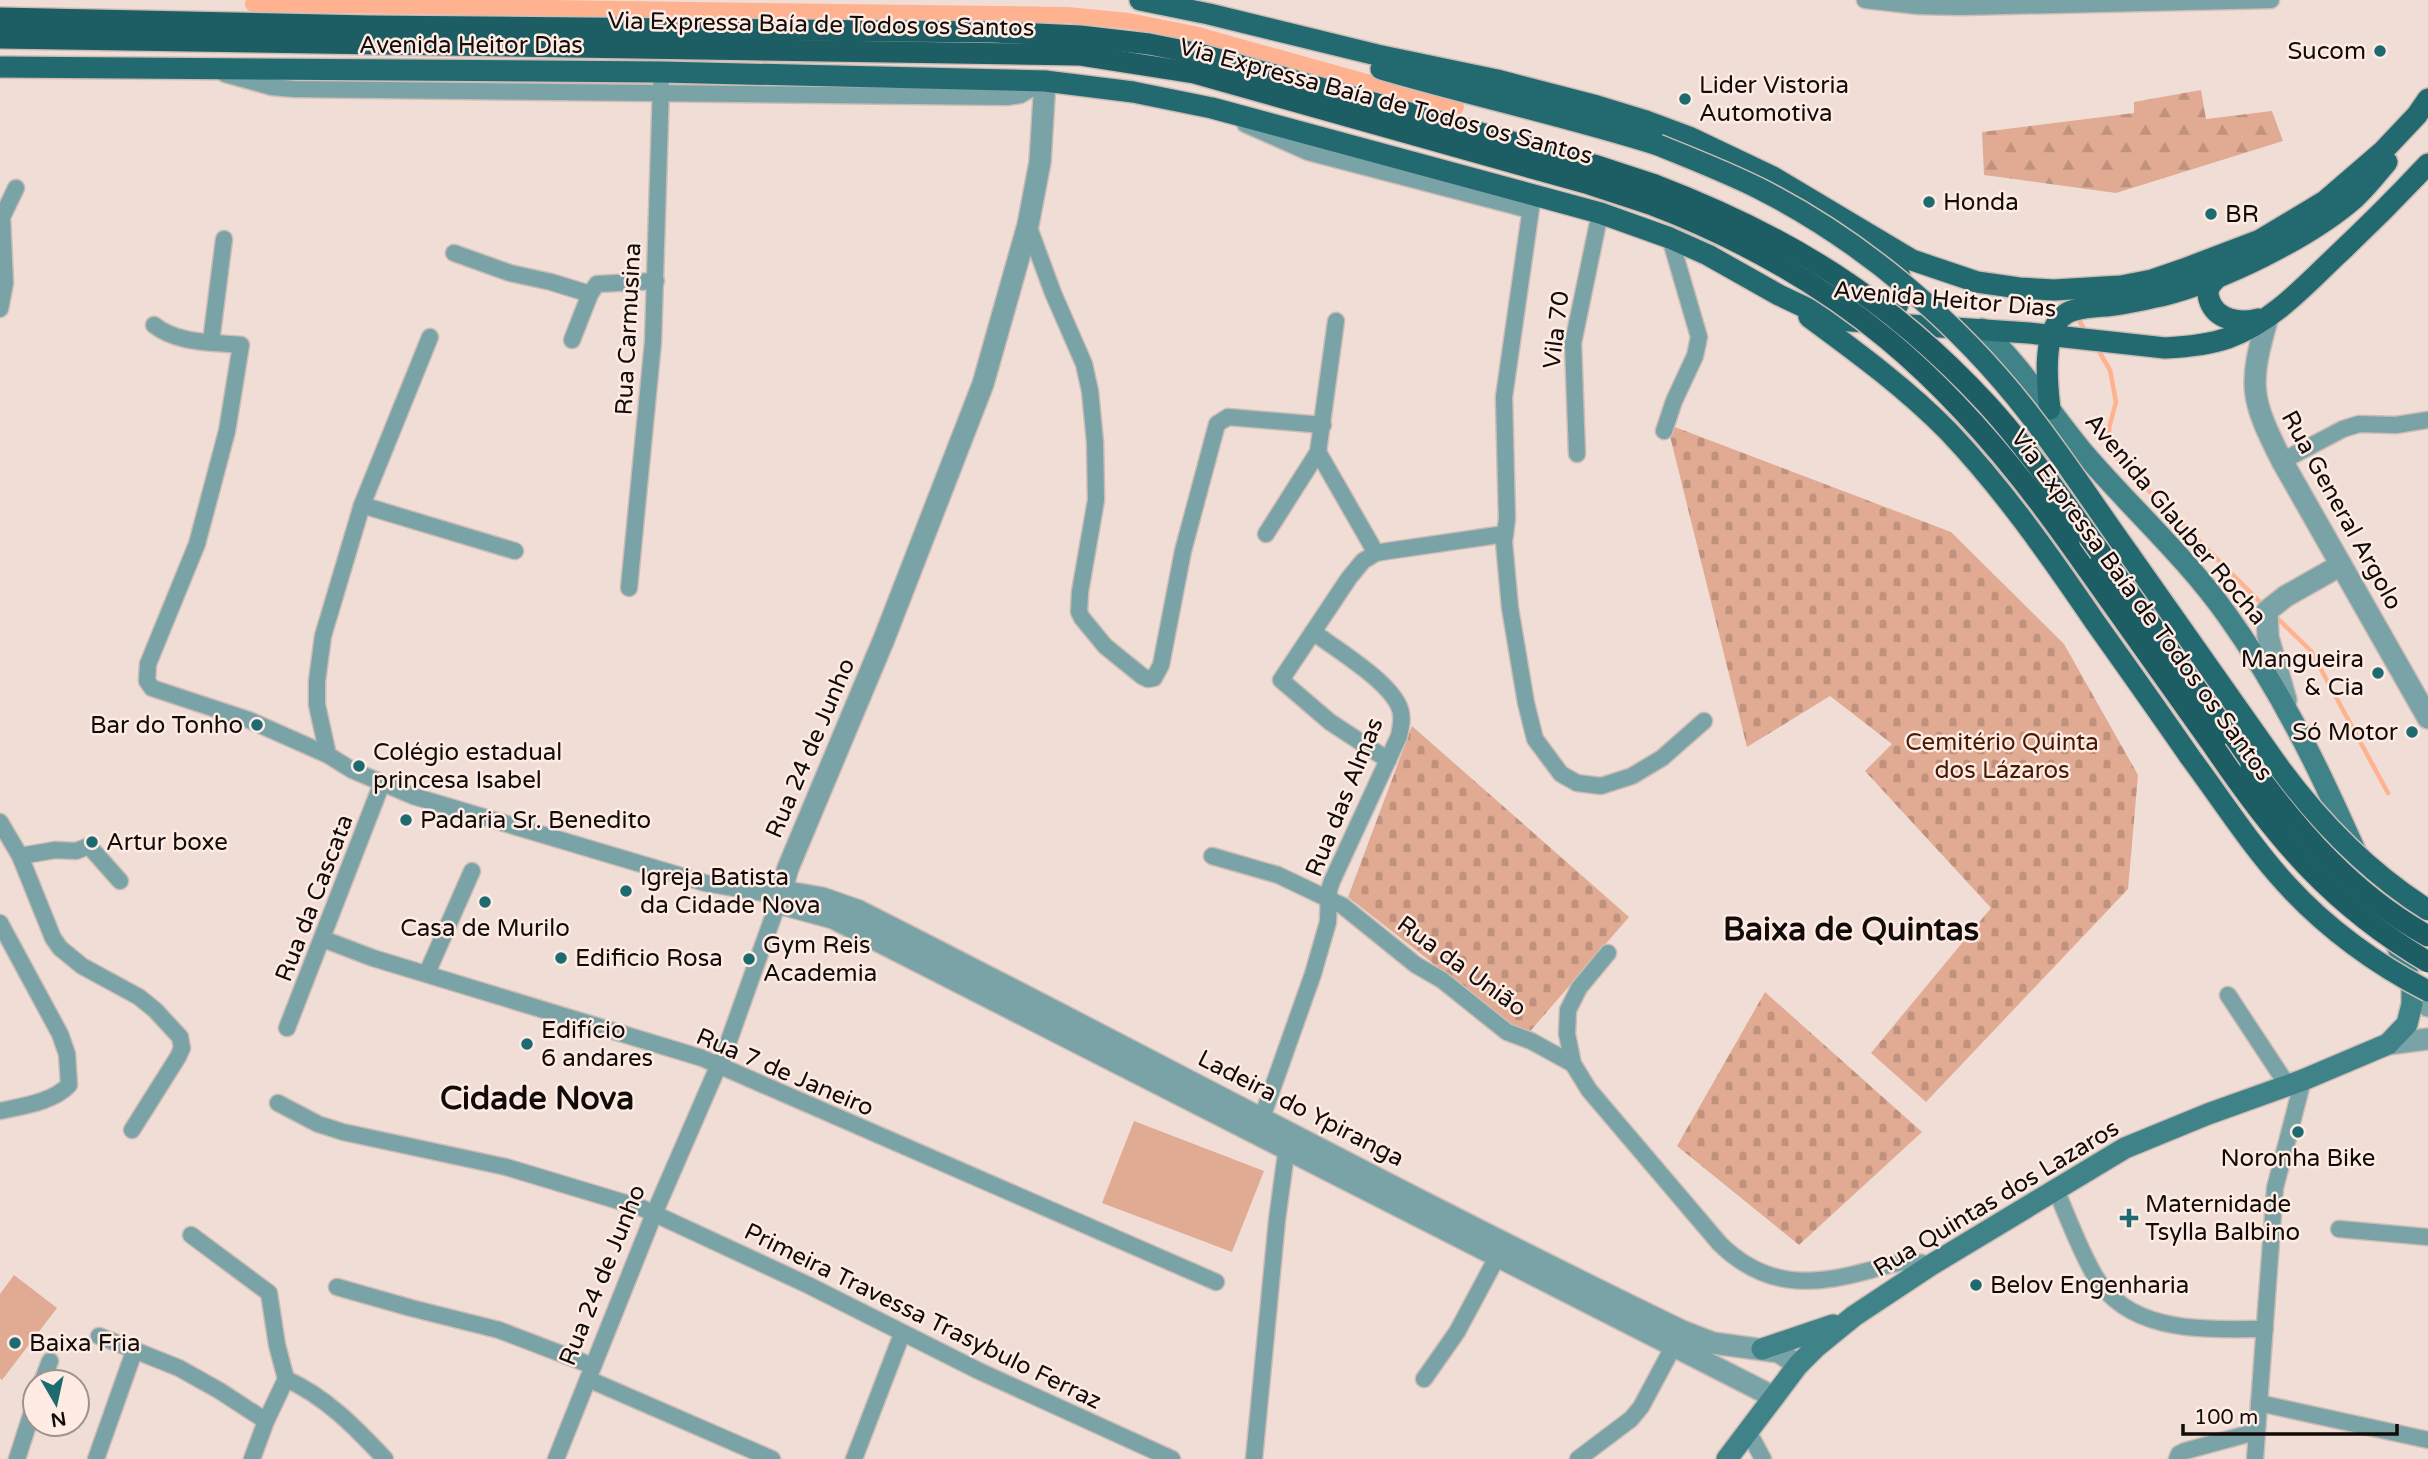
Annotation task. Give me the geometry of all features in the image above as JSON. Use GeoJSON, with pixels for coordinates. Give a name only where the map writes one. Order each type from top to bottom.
{"type":"FeatureCollection","features":[{"type":"Feature","properties":{"kind":"highway","name":"Via Expressa Baía de Todos os Santos"},"geometry":{"type":"LineString","coordinates":[[0,18],[370,26],[994,32],[1113,39],[1200,54],[1594,165],[1652,194],[1831,295],[1885,335],[1928,374],[2014,468],[2263,816],[2309,871],[2362,919],[2428,962]]}},
{"type":"Feature","properties":{"kind":"highway","name":"Via Expressa Baía de Todos os Santos"},"geometry":{"type":"LineString","coordinates":[[0,38],[1079,55],[1194,73],[1563,176],[1714,208],[1794,248],[1898,319],[1943,359],[1988,405],[2031,456],[2251,766],[2302,832],[2347,877],[2397,917],[2428,936]]}},
{"type":"Feature","properties":{"kind":"main road","name":"Avenida Heitor Dias"},"geometry":{"type":"LineString","coordinates":[[1140,0],[1535,89],[1646,121],[1748,164],[1823,205],[1912,260],[1977,282],[2020,288],[2091,289],[2152,280],[2239,249],[2291,223],[2325,201],[2356,175],[2422,107]]}},
{"type":"Feature","properties":{"kind":"main road","name":"Avenida Heitor Dias"},"geometry":{"type":"LineString","coordinates":[[1270,30],[1371,66],[1658,145]]}},
{"type":"Feature","properties":{"kind":"main road","name":"Avenida Heitor Dias"},"geometry":{"type":"LineString","coordinates":[[0,67],[661,83],[1045,81],[1133,92],[1212,108],[1532,202],[1600,213],[1708,255],[1779,295],[1836,320],[1982,329],[2142,346],[2185,347],[2227,338],[2268,317],[2291,299],[2428,164]]}},
{"type":"Feature","properties":{"kind":"main road"},"geometry":{"type":"LineString","coordinates":[[2050,409],[2047,374],[2052,335],[2054,328],[2066,314],[2164,295],[2221,274],[2303,234],[2354,198],[2390,159],[2422,107]]}},
{"type":"Feature","properties":{"kind":"main road","name":"Via Expressa Baía de Todos os Santos"},"geometry":{"type":"LineString","coordinates":[[1658,145],[1718,169],[1801,213],[1843,239],[1910,290],[1971,347],[2030,415],[2309,807],[2351,851],[2403,894],[2428,910]]}},
{"type":"Feature","properties":{"kind":"main road"},"geometry":{"type":"LineString","coordinates":[[1880,242],[1894,261],[1902,279],[1899,307],[1882,324]]}},
{"type":"Feature","properties":{"kind":"main road"},"geometry":{"type":"LineString","coordinates":[[2221,274],[2208,292],[2214,309],[2228,319],[2239,322],[2268,317]]}},
{"type":"Feature","properties":{"kind":"main road","name":"Via Expressa Baía de Todos os Santos"},"geometry":{"type":"LineString","coordinates":[[1779,295],[1865,358],[1949,432],[2014,508],[2190,757],[2288,885],[2347,939],[2420,989]]}},
{"type":"Feature","properties":{"kind":"main road","name":"Avenida Glauber Rocha"},"geometry":{"type":"LineString","coordinates":[[1982,329],[2004,349],[2082,450],[2186,564],[2225,612],[2255,654],[2290,713],[2314,758],[2401,955],[2420,989],[2412,1004],[2407,1024],[2388,1044]]}},
{"type":"Feature","properties":{"kind":"main road","name":"Rua Quintas dos Lazaros"},"geometry":{"type":"LineString","coordinates":[[1727,1459],[1798,1365],[1854,1316],[1931,1265],[2055,1188],[2125,1149],[2208,1114],[2296,1083],[2388,1044]]}},
{"type":"Feature","properties":{"kind":"main road"},"geometry":{"type":"LineString","coordinates":[[1762,1349],[1854,1316]]}},
{"type":"Feature","properties":{"kind":"street"},"geometry":{"type":"LineString","coordinates":[[1866,0],[1919,6],[2271,0]]}},
{"type":"Feature","properties":{"kind":"street","name":"Rua 24 de Junho"},"geometry":{"type":"LineString","coordinates":[[556,1459],[654,1214],[719,1065],[774,896],[889,626],[983,384],[1028,225],[1040,162],[1045,81]]}},
{"type":"Feature","properties":{"kind":"street","name":"Rua Carmusina"},"geometry":{"type":"LineString","coordinates":[[629,588],[648,396],[656,281],[661,83]]}},
{"type":"Feature","properties":{"kind":"street"},"geometry":{"type":"LineString","coordinates":[[0,309],[5,283],[2,217],[16,187]]}},
{"type":"Feature","properties":{"kind":"street"},"geometry":{"type":"LineString","coordinates":[[1532,202],[1505,388],[1505,534],[1510,608],[1529,721],[1540,748],[1561,774],[1589,786],[1614,783],[1662,758],[1704,721]]}},
{"type":"Feature","properties":{"kind":"street","name":"Vila 70"},"geometry":{"type":"LineString","coordinates":[[1577,454],[1573,343],[1600,213]]}},
{"type":"Feature","properties":{"kind":"street"},"geometry":{"type":"LineString","coordinates":[[1028,225],[1053,293],[1084,364],[1090,391],[1096,486],[1079,612],[1105,646],[1142,676],[1154,678],[1165,651],[1183,551],[1217,424],[1228,417],[1323,425]]}},
{"type":"Feature","properties":{"kind":"street"},"geometry":{"type":"LineString","coordinates":[[1664,431],[1674,401],[1695,356],[1699,337],[1670,238]]}},
{"type":"Feature","properties":{"kind":"street"},"geometry":{"type":"LineString","coordinates":[[211,341],[224,239]]}},
{"type":"Feature","properties":{"kind":"street"},"geometry":{"type":"LineString","coordinates":[[454,253],[510,274],[551,282],[590,294]]}},
{"type":"Feature","properties":{"kind":"street"},"geometry":{"type":"LineString","coordinates":[[572,340],[593,288],[603,282],[656,281]]}},
{"type":"Feature","properties":{"kind":"street","name":"Rua General Argolo"},"geometry":{"type":"LineString","coordinates":[[2268,317],[2255,366],[2255,393],[2262,420],[2282,461],[2428,718]]}},
{"type":"Feature","properties":{"kind":"street"},"geometry":{"type":"LineString","coordinates":[[1266,534],[1318,452],[1336,321]]}},
{"type":"Feature","properties":{"kind":"street"},"geometry":{"type":"LineString","coordinates":[[154,325],[164,333],[177,337],[241,345],[227,431],[197,544],[148,664],[147,681],[152,688],[250,720],[328,755],[352,770],[451,809],[705,883],[774,896]]}},
{"type":"Feature","properties":{"kind":"street"},"geometry":{"type":"LineString","coordinates":[[328,755],[317,705],[320,655],[329,614],[362,505],[430,337]]}},
{"type":"Feature","properties":{"kind":"street"},"geometry":{"type":"LineString","coordinates":[[2282,461],[2343,429],[2359,424],[2396,425],[2428,420]]}},
{"type":"Feature","properties":{"kind":"street"},"geometry":{"type":"LineString","coordinates":[[1318,452],[1376,554]]}},
{"type":"Feature","properties":{"kind":"street"},"geometry":{"type":"LineString","coordinates":[[362,505],[515,551]]}},
{"type":"Feature","properties":{"kind":"street"},"geometry":{"type":"LineString","coordinates":[[1388,760],[1330,722],[1281,680],[1363,561],[1376,554],[1505,534]]}},
{"type":"Feature","properties":{"kind":"street"},"geometry":{"type":"LineString","coordinates":[[2290,713],[2268,637],[2267,611],[2286,596],[2341,565]]}},
{"type":"Feature","properties":{"kind":"street","name":"Rua das Almas"},"geometry":{"type":"LineString","coordinates":[[1259,1127],[1328,922],[1332,881],[1399,736],[1401,726],[1399,707],[1380,682],[1313,632]]}},
{"type":"Feature","properties":{"kind":"street","name":"Rua da Cascata"},"geometry":{"type":"LineString","coordinates":[[288,1028],[382,783]]}},
{"type":"Feature","properties":{"kind":"street"},"geometry":{"type":"LineString","coordinates":[[0,822],[20,856],[53,938],[60,948],[82,966],[139,998],[155,1010],[180,1037],[178,1057],[132,1130]]}},
{"type":"Feature","properties":{"kind":"street"},"geometry":{"type":"LineString","coordinates":[[20,856],[55,850],[76,851],[89,846],[120,881]]}},
{"type":"Feature","properties":{"kind":"street","name":"Rua da União"},"geometry":{"type":"LineString","coordinates":[[1212,856],[1278,875],[1353,913],[1416,965],[1442,980],[1507,1032],[1531,1041],[1573,1064]]}},
{"type":"Feature","properties":{"kind":"street"},"geometry":{"type":"LineString","coordinates":[[427,973],[472,871]]}},
{"type":"Feature","properties":{"kind":"street","name":"Ladeira do Ypiranga"},"geometry":{"type":"LineString","coordinates":[[774,896],[822,898],[837,911],[1087,1027],[1259,1127],[1678,1338],[1774,1397]]}},
{"type":"Feature","properties":{"kind":"street"},"geometry":{"type":"LineString","coordinates":[[0,923],[60,1034],[67,1055],[69,1075],[69,1085],[62,1092],[0,1111]]}},
{"type":"Feature","properties":{"kind":"street","name":"Rua 7 de Janeiro"},"geometry":{"type":"LineString","coordinates":[[323,939],[352,951],[719,1065],[1216,1282]]}},
{"type":"Feature","properties":{"kind":"street"},"geometry":{"type":"LineString","coordinates":[[1608,953],[1579,988],[1569,1010],[1567,1034],[1573,1064],[1598,1101],[1737,1261],[1759,1272],[1807,1282],[1828,1281],[1904,1261],[1919,1261],[1931,1265]]}},
{"type":"Feature","properties":{"kind":"street","name":"Avenida Glauber Rocha"},"geometry":{"type":"LineString","coordinates":[[2420,989],[2428,1006]]}},
{"type":"Feature","properties":{"kind":"street"},"geometry":{"type":"LineString","coordinates":[[2228,995],[2296,1083],[2275,1188],[2255,1459]]}},
{"type":"Feature","properties":{"kind":"street","name":"Rua Quintas dos Lazaros"},"geometry":{"type":"LineString","coordinates":[[2388,1044],[2428,1039]]}},
{"type":"Feature","properties":{"kind":"street","name":"Primeira Travessa Trasybulo Ferraz"},"geometry":{"type":"LineString","coordinates":[[278,1103],[318,1124],[343,1132],[506,1167],[642,1208],[808,1285],[902,1334],[1172,1459]]}},
{"type":"Feature","properties":{"kind":"street"},"geometry":{"type":"LineString","coordinates":[[1258,1457],[1277,1220],[1288,1141]]}},
{"type":"Feature","properties":{"kind":"street"},"geometry":{"type":"LineString","coordinates":[[2055,1188],[2095,1277],[2118,1302],[2150,1319],[2178,1326],[2266,1329]]}},
{"type":"Feature","properties":{"kind":"street"},"geometry":{"type":"LineString","coordinates":[[2339,1229],[2428,1237]]}},
{"type":"Feature","properties":{"kind":"street"},"geometry":{"type":"LineString","coordinates":[[191,1234],[269,1293],[277,1345],[286,1379],[252,1459]]}},
{"type":"Feature","properties":{"kind":"street"},"geometry":{"type":"LineString","coordinates":[[1424,1379],[1457,1332],[1501,1250]]}},
{"type":"Feature","properties":{"kind":"street"},"geometry":{"type":"LineString","coordinates":[[337,1287],[499,1331],[772,1459]]}},
{"type":"Feature","properties":{"kind":"street"},"geometry":{"type":"LineString","coordinates":[[854,1459],[902,1334]]}},
{"type":"Feature","properties":{"kind":"street"},"geometry":{"type":"LineString","coordinates":[[99,1336],[198,1378],[266,1422]]}},
{"type":"Feature","properties":{"kind":"street"},"geometry":{"type":"LineString","coordinates":[[1578,1459],[1631,1419],[1678,1338]]}},
{"type":"Feature","properties":{"kind":"street","name":"Ladeira do Ypiranga"},"geometry":{"type":"LineString","coordinates":[[1678,1338],[1779,1352],[1798,1365]]}},
{"type":"Feature","properties":{"kind":"street"},"geometry":{"type":"LineString","coordinates":[[96,1459],[135,1349]]}},
{"type":"Feature","properties":{"kind":"street"},"geometry":{"type":"LineString","coordinates":[[47,1368],[50,1361]]}},
{"type":"Feature","properties":{"kind":"street"},"geometry":{"type":"LineString","coordinates":[[286,1379],[309,1391],[349,1421],[385,1459]]}},
{"type":"Feature","properties":{"kind":"street"},"geometry":{"type":"LineString","coordinates":[[2259,1403],[2428,1440]]}},
{"type":"Feature","properties":{"kind":"street"},"geometry":{"type":"LineString","coordinates":[[1748,1431],[1763,1459]]}},
{"type":"Feature","properties":{"kind":"street"},"geometry":{"type":"LineString","coordinates":[[2177,1459],[2179,1454],[2199,1446],[2256,1432]]}},
{"type":"Feature","properties":{"kind":"street"},"geometry":{"type":"LineString","coordinates":[[0,1453],[17,1459],[24,1438]]}},
{"type":"Feature","properties":{"kind":"green space"},"geometry":{"type":"Polygon","coordinates":[[[2201,90],[2206,119],[2272,111],[2283,141],[2116,193],[1984,175],[1982,132],[2134,113],[2134,102],[2201,90]]]}},
{"type":"Feature","properties":{"kind":"green space","name":"Cemitério Quinta dos Lázaros"},"geometry":{"type":"Polygon","coordinates":[[[1667,424],[1951,532],[2064,644],[2138,775],[2128,889],[1926,1102],[1871,1053],[1991,908],[1865,771],[1892,744],[1830,696],[1747,747],[1667,424]]]}},
{"type":"Feature","properties":{"kind":"green space"},"geometry":{"type":"Polygon","coordinates":[[[1412,726],[1629,917],[1526,1036],[1348,897],[1412,726]]]}},
{"type":"Feature","properties":{"kind":"green space"},"geometry":{"type":"Polygon","coordinates":[[[1765,992],[1922,1132],[1799,1245],[1677,1146],[1765,992]]]}},
{"type":"Feature","properties":{"kind":"green space"},"geometry":{"type":"Polygon","coordinates":[[[1134,1121],[1264,1171],[1232,1252],[1102,1203],[1134,1121]]]}},
{"type":"Feature","properties":{"kind":"green space","name":"Baixa Fria"},"geometry":{"type":"Polygon","coordinates":[[[14,1275],[57,1308],[2,1380],[0,1294],[14,1275]]]}},
{"type":"Feature","properties":{"kind":"waterway"},"geometry":{"type":"LineString","coordinates":[[253,4],[1067,15],[1129,21],[1194,34],[1456,107]]}},
{"type":"Feature","properties":{"kind":"waterway"},"geometry":{"type":"LineString","coordinates":[[2080,322],[2083,327]]}},
{"type":"Feature","properties":{"kind":"waterway"},"geometry":{"type":"LineString","coordinates":[[2100,353],[2110,370],[2116,402],[2109,428],[2110,452],[2262,604]]}},
{"type":"Feature","properties":{"kind":"waterway"},"geometry":{"type":"LineString","coordinates":[[2275,616],[2311,651],[2388,793]]}},
{"type":"Feature","properties":{"kind":"place","name":"Sucom"},"geometry":{"type":"Point","coordinates":[2380,51]}},
{"type":"Feature","properties":{"kind":"place","name":"Lider Vistoria Automotiva"},"geometry":{"type":"Point","coordinates":[1685,99]}},
{"type":"Feature","properties":{"kind":"place","name":"Honda"},"geometry":{"type":"Point","coordinates":[1929,202]}},
{"type":"Feature","properties":{"kind":"place","name":"BR"},"geometry":{"type":"Point","coordinates":[2211,214]}},
{"type":"Feature","properties":{"kind":"place","name":"Mangueira & Cia"},"geometry":{"type":"Point","coordinates":[2378,673]}},
{"type":"Feature","properties":{"kind":"place","name":"Bar do Tonho"},"geometry":{"type":"Point","coordinates":[257,725]}},
{"type":"Feature","properties":{"kind":"place","name":"Só Motor"},"geometry":{"type":"Point","coordinates":[2412,732]}},
{"type":"Feature","properties":{"kind":"place","name":"Colégio estadual princesa Isabel"},"geometry":{"type":"Point","coordinates":[359,766]}},
{"type":"Feature","properties":{"kind":"place","name":"Padaria Sr. Benedito"},"geometry":{"type":"Point","coordinates":[406,820]}},
{"type":"Feature","properties":{"kind":"place","name":"Artur boxe"},"geometry":{"type":"Point","coordinates":[92,842]}},
{"type":"Feature","properties":{"kind":"place","name":"Igreja Batista da Cidade Nova"},"geometry":{"type":"Point","coordinates":[626,891]}},
{"type":"Feature","properties":{"kind":"place","name":"Casa de Murilo"},"geometry":{"type":"Point","coordinates":[485,902]}},
{"type":"Feature","properties":{"kind":"place","name":"Edificio Rosa"},"geometry":{"type":"Point","coordinates":[561,958]}},
{"type":"Feature","properties":{"kind":"place","name":"Gym Reis Academia"},"geometry":{"type":"Point","coordinates":[749,959]}},
{"type":"Feature","properties":{"kind":"place","name":"Edifício 6 andares"},"geometry":{"type":"Point","coordinates":[527,1044]}},
{"type":"Feature","properties":{"kind":"place","name":"Noronha Bike"},"geometry":{"type":"Point","coordinates":[2298,1132]}},
{"type":"Feature","properties":{"kind":"place","name":"Maternidade Tsylla Balbino"},"geometry":{"type":"Point","coordinates":[2129,1218]}},
{"type":"Feature","properties":{"kind":"place","name":"Belov Engenharia"},"geometry":{"type":"Point","coordinates":[1976,1285]}},
{"type":"Feature","properties":{"kind":"place","name":"Baixa Fria"},"geometry":{"type":"Point","coordinates":[15,1343]}},
{"type":"Feature","properties":{"kind":"district","name":"Baixa de Quintas"},"geometry":{"type":"Point","coordinates":[1851,929]}},
{"type":"Feature","properties":{"kind":"district","name":"Cidade Nova"},"geometry":{"type":"Point","coordinates":[537,1098]}}]}
